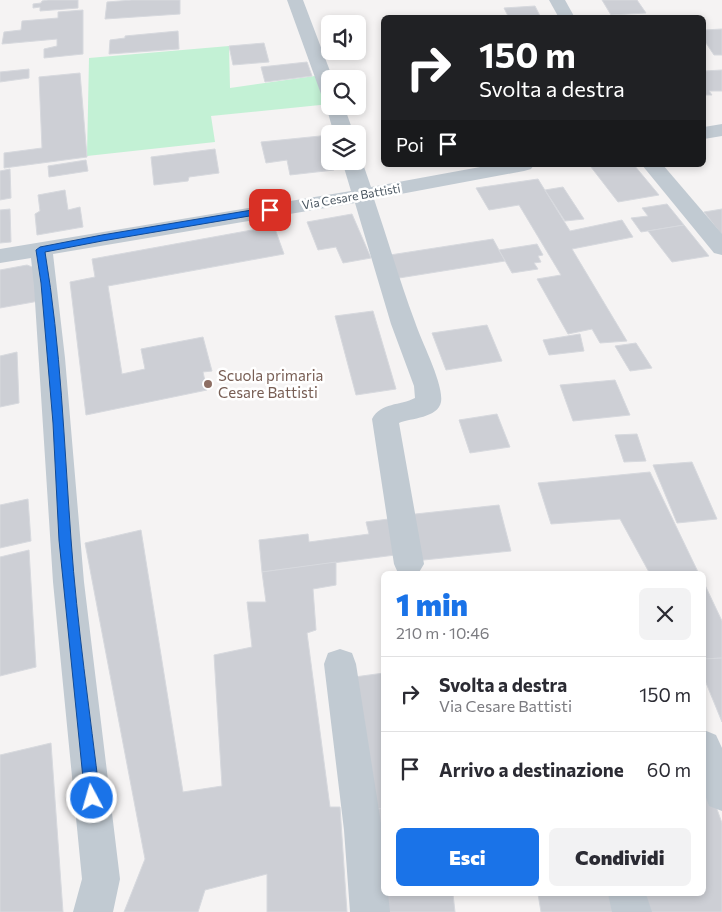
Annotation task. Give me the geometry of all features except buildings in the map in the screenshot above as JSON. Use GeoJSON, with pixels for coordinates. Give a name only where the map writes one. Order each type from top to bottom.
{"type":"FeatureCollection","features":[{"type":"Feature","properties":{"kind":"street"},"geometry":{"type":"LineString","coordinates":[[295,0],[321,70]]}},
{"type":"Feature","properties":{"kind":"street"},"geometry":{"type":"LineString","coordinates":[[558,0],[566,15]]}},
{"type":"Feature","properties":{"kind":"street"},"geometry":{"type":"LineString","coordinates":[[706,133],[722,130]]}},
{"type":"Feature","properties":{"kind":"street","name":"Via Cesare Battisti"},"geometry":{"type":"LineString","coordinates":[[0,256],[363,195],[513,167]]}},
{"type":"Feature","properties":{"kind":"street"},"geometry":{"type":"LineString","coordinates":[[654,167],[722,248]]}},
{"type":"Feature","properties":{"kind":"street"},"geometry":{"type":"LineString","coordinates":[[355,170],[403,324],[427,386],[428,402],[419,409],[395,412],[385,418],[409,564]]}},
{"type":"Feature","properties":{"kind":"street"},"geometry":{"type":"LineString","coordinates":[[40,250],[46,283],[58,423],[65,540],[101,878],[93,912]]}},
{"type":"Feature","properties":{"kind":"street"},"geometry":{"type":"LineString","coordinates":[[340,664],[363,830],[370,912]]}},
{"type":"Feature","properties":{"kind":"street"},"geometry":{"type":"LineString","coordinates":[[706,752],[722,793]]}},
{"type":"Feature","properties":{"kind":"street"},"geometry":{"type":"LineString","coordinates":[[628,896],[632,912]]}},
{"type":"Feature","properties":{"kind":"green space"},"geometry":{"type":"Polygon","coordinates":[[[229,46],[230,88],[321,75],[321,105],[211,116],[215,142],[87,156],[89,58],[229,46]]]}},
{"type":"Feature","properties":{"kind":"place","name":"Scuola primaria Cesare Battisti"},"geometry":{"type":"Point","coordinates":[208,384]}},
{"type":"Feature","properties":{"kind":"route"},"geometry":{"type":"LineString","coordinates":[[92,798],[65,540],[58,423],[46,283],[40,250],[270,210]]}}]}
